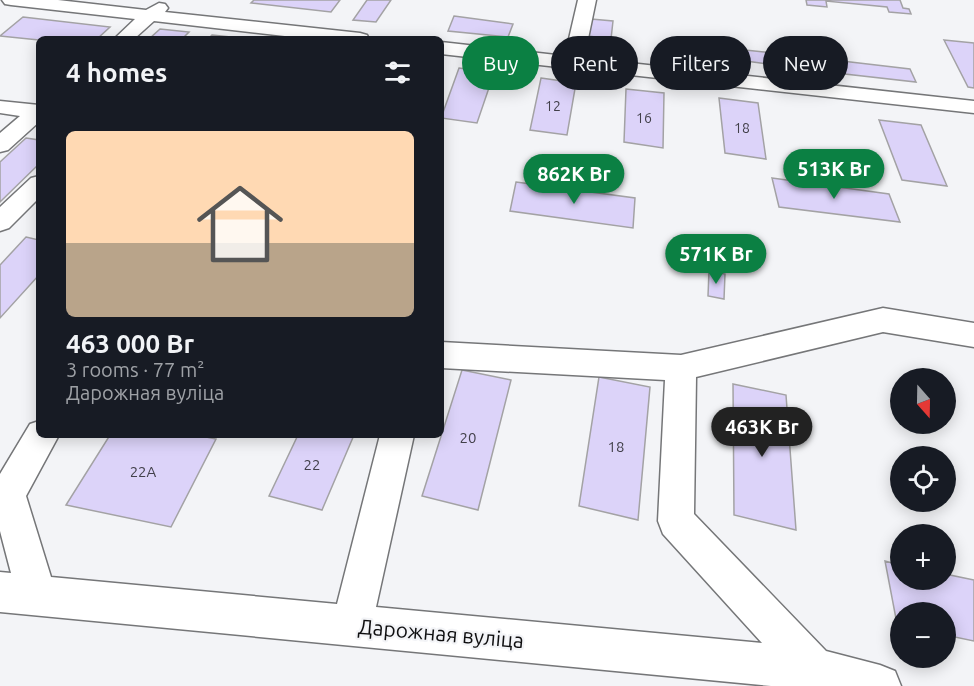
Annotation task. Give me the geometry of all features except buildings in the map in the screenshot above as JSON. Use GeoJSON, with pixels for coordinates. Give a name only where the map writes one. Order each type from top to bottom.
{"type":"FeatureCollection","features":[{"type":"Feature","properties":{"kind":"street"},"geometry":{"type":"LineString","coordinates":[[11,0],[314,36]]}},
{"type":"Feature","properties":{"kind":"street"},"geometry":{"type":"LineString","coordinates":[[126,36],[168,0]]}},
{"type":"Feature","properties":{"kind":"street"},"geometry":{"type":"LineString","coordinates":[[579,36],[586,0]]}},
{"type":"Feature","properties":{"kind":"street"},"geometry":{"type":"LineString","coordinates":[[192,36],[207,22]]}},
{"type":"Feature","properties":{"kind":"street"},"geometry":{"type":"LineString","coordinates":[[444,48],[551,60]]}},
{"type":"Feature","properties":{"kind":"street"},"geometry":{"type":"LineString","coordinates":[[638,70],[974,107]]}},
{"type":"Feature","properties":{"kind":"street"},"geometry":{"type":"LineString","coordinates":[[0,107],[36,112]]}},
{"type":"Feature","properties":{"kind":"street"},"geometry":{"type":"LineString","coordinates":[[0,145],[36,114]]}},
{"type":"Feature","properties":{"kind":"street"},"geometry":{"type":"LineString","coordinates":[[0,222],[36,187]]}},
{"type":"Feature","properties":{"kind":"street"},"geometry":{"type":"LineString","coordinates":[[444,355],[681,368],[883,320],[974,335]]}},
{"type":"Feature","properties":{"kind":"street"},"geometry":{"type":"LineString","coordinates":[[681,368],[676,521],[814,678]]}},
{"type":"Feature","properties":{"kind":"street"},"geometry":{"type":"LineString","coordinates":[[19,594],[8,494],[40,438]]}},
{"type":"Feature","properties":{"kind":"street"},"geometry":{"type":"LineString","coordinates":[[352,626],[396,438]]}},
{"type":"Feature","properties":{"kind":"street","name":"Дарожная вуліца"},"geometry":{"type":"LineString","coordinates":[[19,594],[352,626],[880,686]]}}]}
